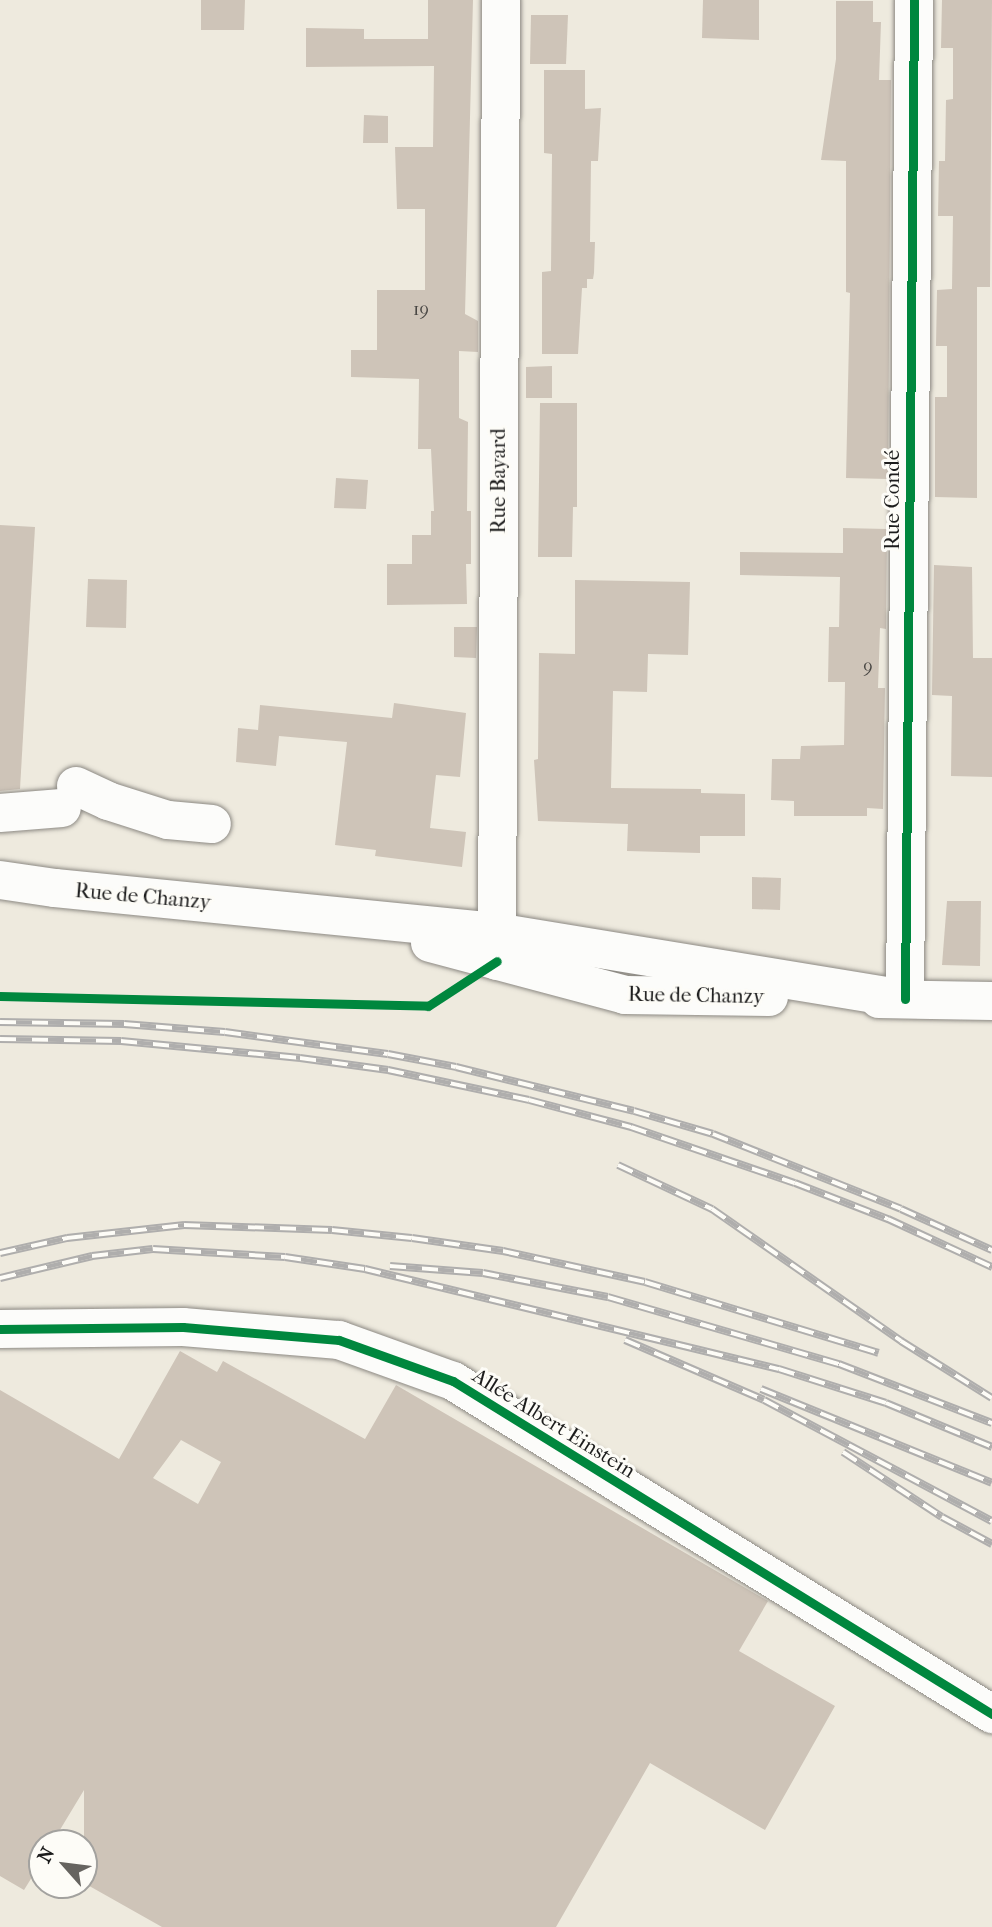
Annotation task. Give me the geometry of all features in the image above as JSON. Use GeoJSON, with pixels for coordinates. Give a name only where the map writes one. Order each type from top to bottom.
{"type":"FeatureCollection","features":[{"type":"Feature","properties":{"kind":"street","name":"Rue Bayard"},"geometry":{"type":"LineString","coordinates":[[496,946],[501,0]]}},
{"type":"Feature","properties":{"kind":"street","name":"Rue Condé"},"geometry":{"type":"LineString","coordinates":[[905,999],[914,0]]}},
{"type":"Feature","properties":{"kind":"street"},"geometry":{"type":"LineString","coordinates":[[0,813],[69,797],[107,801],[168,820],[212,824]]}},
{"type":"Feature","properties":{"kind":"street","name":"Rue de Chanzy"},"geometry":{"type":"LineString","coordinates":[[0,880],[329,916],[496,946],[905,999],[992,1001]]}},
{"type":"Feature","properties":{"kind":"street","name":"Allée Albert Einstein"},"geometry":{"type":"LineString","coordinates":[[0,1329],[183,1327],[339,1340],[453,1381],[992,1714]]}},
{"type":"Feature","properties":{"kind":"building"},"geometry":{"type":"Polygon","coordinates":[[[201,0],[245,0],[244,30],[201,30],[201,0]]]}},
{"type":"Feature","properties":{"kind":"building"},"geometry":{"type":"Polygon","coordinates":[[[428,0],[473,0],[465,314],[478,321],[478,352],[459,351],[459,418],[468,422],[467,511],[471,511],[471,564],[466,564],[467,604],[387,605],[387,564],[412,564],[412,535],[431,535],[431,511],[434,511],[431,449],[418,449],[419,379],[351,377],[351,350],[377,350],[377,290],[425,290],[425,209],[397,209],[395,147],[433,147],[434,66],[306,67],[306,28],[364,29],[364,39],[428,39],[428,0]]]}},
{"type":"Feature","properties":{"kind":"building"},"geometry":{"type":"Polygon","coordinates":[[[703,0],[759,0],[759,40],[702,38],[703,0]]]}},
{"type":"Feature","properties":{"kind":"building"},"geometry":{"type":"Polygon","coordinates":[[[942,0],[992,0],[990,287],[977,287],[977,498],[935,497],[935,397],[947,397],[947,346],[936,346],[937,290],[952,289],[953,216],[938,216],[939,161],[945,161],[946,100],[953,99],[953,48],[941,48],[942,0]]]}},
{"type":"Feature","properties":{"kind":"building"},"geometry":{"type":"Polygon","coordinates":[[[836,1],[873,1],[873,22],[881,22],[879,80],[891,80],[888,479],[846,478],[850,293],[846,292],[846,161],[821,160],[836,59],[836,1]]]}},
{"type":"Feature","properties":{"kind":"building"},"geometry":{"type":"Polygon","coordinates":[[[531,15],[568,15],[566,64],[530,64],[531,15]]]}},
{"type":"Feature","properties":{"kind":"building"},"geometry":{"type":"Polygon","coordinates":[[[544,70],[585,70],[585,109],[601,108],[598,161],[591,161],[590,242],[595,242],[594,273],[593,279],[587,279],[587,288],[582,288],[578,354],[542,354],[542,272],[551,271],[552,154],[544,153],[544,70]]]}},
{"type":"Feature","properties":{"kind":"building"},"geometry":{"type":"Polygon","coordinates":[[[364,115],[388,116],[388,143],[363,143],[364,115]]]}},
{"type":"Feature","properties":{"kind":"building"},"geometry":{"type":"Polygon","coordinates":[[[552,366],[552,398],[526,398],[526,367],[552,366]]]}},
{"type":"Feature","properties":{"kind":"building"},"geometry":{"type":"Polygon","coordinates":[[[540,403],[577,403],[577,507],[573,507],[572,557],[538,557],[540,403]]]}},
{"type":"Feature","properties":{"kind":"building"},"geometry":{"type":"Polygon","coordinates":[[[336,478],[368,480],[366,509],[334,508],[336,478]]]}},
{"type":"Feature","properties":{"kind":"building"},"geometry":{"type":"Polygon","coordinates":[[[0,525],[35,527],[20,789],[0,791],[0,525]]]}},
{"type":"Feature","properties":{"kind":"building"},"geometry":{"type":"Polygon","coordinates":[[[843,528],[887,529],[886,629],[880,628],[878,688],[885,688],[883,809],[867,808],[867,816],[794,816],[794,801],[771,800],[772,759],[800,759],[801,746],[844,745],[845,682],[828,682],[829,627],[839,627],[840,577],[740,575],[740,552],[843,553],[843,528]]]}},
{"type":"Feature","properties":{"kind":"building"},"geometry":{"type":"Polygon","coordinates":[[[934,565],[972,567],[973,658],[992,658],[992,777],[951,776],[952,696],[932,695],[934,565]]]}},
{"type":"Feature","properties":{"kind":"building"},"geometry":{"type":"Polygon","coordinates":[[[88,579],[127,580],[126,628],[86,627],[88,579]]]}},
{"type":"Feature","properties":{"kind":"building"},"geometry":{"type":"Polygon","coordinates":[[[575,580],[690,582],[688,655],[648,654],[647,692],[613,691],[611,788],[701,789],[701,793],[745,794],[745,836],[700,836],[700,853],[627,851],[628,824],[538,821],[534,760],[538,759],[539,653],[575,654],[575,580]]]}},
{"type":"Feature","properties":{"kind":"building"},"geometry":{"type":"Polygon","coordinates":[[[454,627],[477,627],[476,658],[454,657],[454,627]]]}},
{"type":"Feature","properties":{"kind":"building"},"geometry":{"type":"Polygon","coordinates":[[[394,703],[466,713],[460,777],[436,775],[430,828],[466,832],[462,867],[375,856],[376,850],[335,845],[347,742],[279,736],[276,766],[236,762],[238,728],[258,730],[260,705],[392,718],[394,703]]]}},
{"type":"Feature","properties":{"kind":"building"},"geometry":{"type":"Polygon","coordinates":[[[752,877],[781,878],[780,910],[752,909],[752,877]]]}},
{"type":"Feature","properties":{"kind":"building"},"geometry":{"type":"Polygon","coordinates":[[[947,901],[981,901],[980,966],[942,965],[947,901]]]}},
{"type":"Feature","properties":{"kind":"building"},"geometry":{"type":"Polygon","coordinates":[[[180,1351],[217,1372],[223,1361],[365,1439],[396,1385],[768,1601],[739,1651],[835,1706],[765,1830],[650,1763],[556,1927],[162,1927],[98,1891],[98,1829],[84,1829],[84,1790],[60,1829],[28,1829],[28,1884],[24,1890],[0,1876],[0,1390],[119,1459],[180,1351]],[[181,1440],[153,1478],[198,1504],[221,1462],[181,1440]]]}},
{"type":"Feature","properties":{"kind":"railway"},"geometry":{"type":"LineString","coordinates":[[0,1022],[124,1024],[225,1032],[388,1054],[456,1067],[634,1111],[713,1134],[901,1209],[992,1250]]}},
{"type":"Feature","properties":{"kind":"railway"},"geometry":{"type":"LineString","coordinates":[[0,1039],[121,1041],[300,1058],[388,1070],[529,1100],[631,1127],[795,1183],[888,1219],[992,1267]]}},
{"type":"Feature","properties":{"kind":"railway"},"geometry":{"type":"LineString","coordinates":[[618,1165],[712,1209],[901,1341],[992,1398]]}},
{"type":"Feature","properties":{"kind":"railway"},"geometry":{"type":"LineString","coordinates":[[0,1253],[67,1238],[184,1225],[332,1230],[412,1238],[503,1251],[645,1282],[878,1353]]}},
{"type":"Feature","properties":{"kind":"railway"},"geometry":{"type":"LineString","coordinates":[[0,1278],[92,1256],[153,1249],[285,1257],[365,1269],[779,1369],[886,1403],[992,1447]]}},
{"type":"Feature","properties":{"kind":"railway"},"geometry":{"type":"LineString","coordinates":[[390,1266],[483,1273],[608,1297],[839,1364],[992,1423]]}},
{"type":"Feature","properties":{"kind":"railway"},"geometry":{"type":"LineString","coordinates":[[625,1340],[764,1400],[992,1521]]}},
{"type":"Feature","properties":{"kind":"railway"},"geometry":{"type":"LineString","coordinates":[[761,1389],[992,1483]]}},
{"type":"Feature","properties":{"kind":"railway"},"geometry":{"type":"LineString","coordinates":[[843,1452],[942,1517],[992,1544]]}},
{"type":"Feature","properties":{"kind":"cycle path"},"geometry":{"type":"LineString","coordinates":[[905,999],[914,0]]}},
{"type":"Feature","properties":{"kind":"cycle path"},"geometry":{"type":"LineString","coordinates":[[0,996],[428,1006],[497,961]]}},
{"type":"Feature","properties":{"kind":"cycle path"},"geometry":{"type":"LineString","coordinates":[[0,1329],[183,1327],[339,1340],[453,1381],[992,1714]]}}]}
